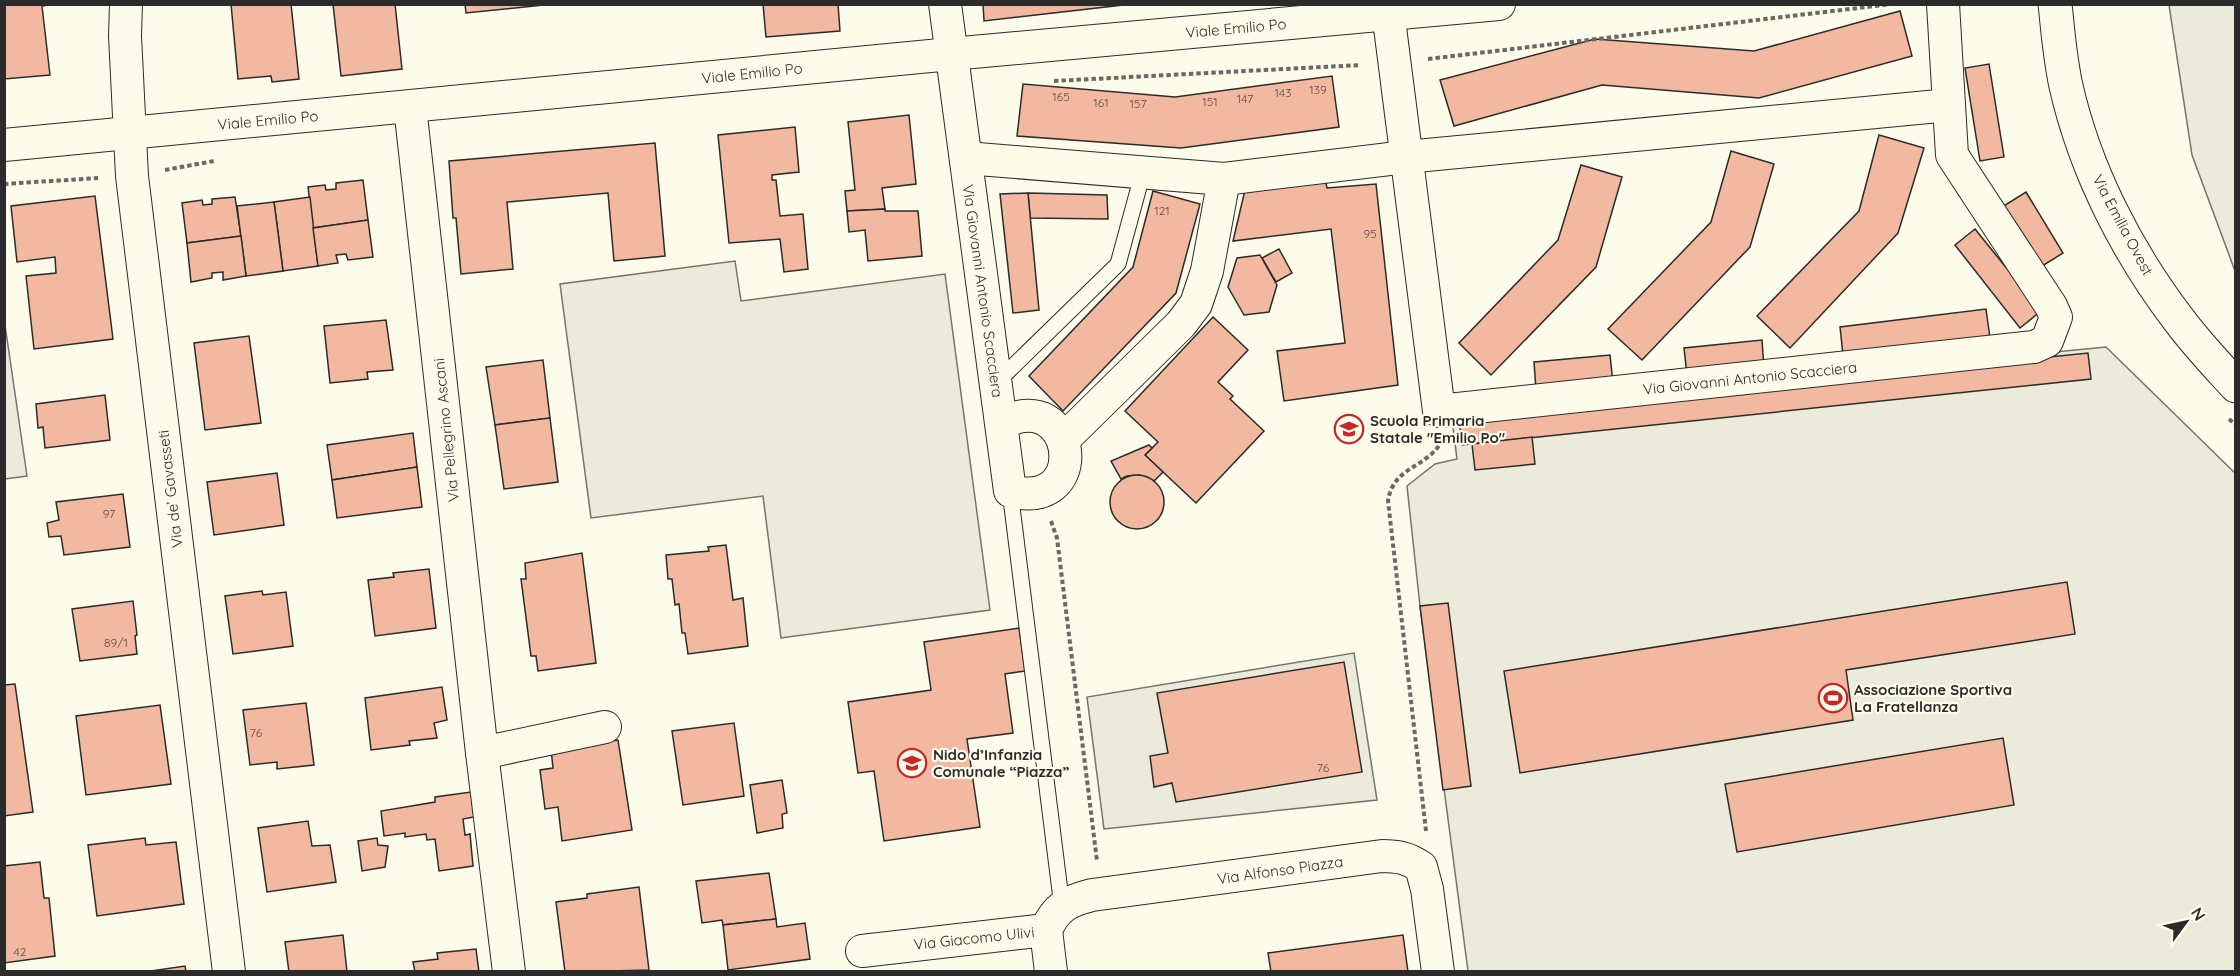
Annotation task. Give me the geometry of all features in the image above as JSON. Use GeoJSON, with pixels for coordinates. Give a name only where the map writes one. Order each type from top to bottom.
{"type":"FeatureCollection","features":[{"type":"Feature","properties":{"kind":"main road","name":"Via Emilia Ovest"},"geometry":{"type":"LineString","coordinates":[[2055,4],[2066,86],[2080,133],[2107,202],[2148,275],[2179,320],[2235,386]]}},
{"type":"Feature","properties":{"kind":"street","name":"Via de’ Gavasseti"},"geometry":{"type":"LineString","coordinates":[[126,4],[125,36],[133,188],[229,972]]}},
{"type":"Feature","properties":{"kind":"street","name":"Via Giovanni Antonio Scacciera"},"geometry":{"type":"LineString","coordinates":[[945,4],[1010,491]]}},
{"type":"Feature","properties":{"kind":"street","name":"Viale Emilio Po"},"geometry":{"type":"LineString","coordinates":[[4,144],[410,107],[1387,9],[1499,4]]}},
{"type":"Feature","properties":{"kind":"street","name":"Via Giovanni Antonio Scacciera"},"geometry":{"type":"LineString","coordinates":[[1439,411],[2034,347],[2046,341],[2056,317],[2051,306],[1952,155],[1942,4]]}},
{"type":"Feature","properties":{"kind":"street"},"geometry":{"type":"LineString","coordinates":[[1387,9],[1439,411]]}},
{"type":"Feature","properties":{"kind":"street"},"geometry":{"type":"LineString","coordinates":[[966,158],[1224,179],[1406,158],[1949,105]]}},
{"type":"Feature","properties":{"kind":"street","name":"Via Pellegrino Ascani"},"geometry":{"type":"LineString","coordinates":[[410,107],[482,753],[509,972]]}},
{"type":"Feature","properties":{"kind":"street"},"geometry":{"type":"LineString","coordinates":[[1064,440],[1180,324],[1196,304],[1207,271],[1224,179]]}},
{"type":"Feature","properties":{"kind":"street"},"geometry":{"type":"LineString","coordinates":[[1001,424],[1020,416],[1037,417],[1053,425],[1064,440],[1067,455],[1064,471],[1055,484],[1042,492],[1026,495],[1010,491]]}},
{"type":"Feature","properties":{"kind":"street"},"geometry":{"type":"LineString","coordinates":[[482,753],[605,727]]}},
{"type":"Feature","properties":{"kind":"street","name":"Via Alfonso Piazza"},"geometry":{"type":"LineString","coordinates":[[1054,919],[1071,900],[1101,894],[1382,856],[1410,859],[1421,867]]}},
{"type":"Feature","properties":{"kind":"street"},"geometry":{"type":"LineString","coordinates":[[1421,867],[1427,890],[1438,972]]}},
{"type":"Feature","properties":{"kind":"street","name":"Via Giacomo Ulivi"},"geometry":{"type":"LineString","coordinates":[[862,951],[1054,919],[1051,972]]}},
{"type":"Feature","properties":{"kind":"lane"},"geometry":{"type":"LineString","coordinates":[[996,383],[1118,264],[1143,172]]}},
{"type":"Feature","properties":{"kind":"lane"},"geometry":{"type":"LineString","coordinates":[[1010,491],[1054,919]]}},
{"type":"Feature","properties":{"kind":"path"},"geometry":{"type":"LineString","coordinates":[[1421,867],[1427,840],[1388,501],[1390,488],[1400,477],[1439,446],[1444,433],[1439,411]]}},
{"type":"Feature","properties":{"kind":"path"},"geometry":{"type":"LineString","coordinates":[[1042,492],[1057,538],[1101,894]]}},
{"type":"Feature","properties":{"kind":"shaded area"},"geometry":{"type":"Polygon","coordinates":[[[2169,5],[2235,5],[2235,271],[2192,155],[2169,5]]]}},
{"type":"Feature","properties":{"kind":"shaded area"},"geometry":{"type":"Polygon","coordinates":[[[735,261],[741,301],[945,274],[990,610],[781,638],[763,496],[591,518],[560,284],[735,261]]]}},
{"type":"Feature","properties":{"kind":"shaded area"},"geometry":{"type":"Polygon","coordinates":[[[4,318],[27,476],[5,479],[4,479],[4,318]]]}},
{"type":"Feature","properties":{"kind":"shaded area","name":"Associazione Sportiva La Fratellanza"},"geometry":{"type":"Polygon","coordinates":[[[2106,347],[2235,473],[2235,971],[1468,971],[1420,606],[1407,486],[1435,464],[1457,459],[1451,412],[2106,347]]]}},
{"type":"Feature","properties":{"kind":"shaded area"},"geometry":{"type":"Polygon","coordinates":[[[1354,653],[1377,800],[1104,829],[1087,697],[1354,653]]]}},
{"type":"Feature","properties":{"kind":"building"},"geometry":{"type":"Polygon","coordinates":[[[4,4],[55,4],[42,6],[50,75],[4,79],[4,4]]]}},
{"type":"Feature","properties":{"kind":"building"},"geometry":{"type":"Polygon","coordinates":[[[231,4],[291,4],[299,79],[272,82],[271,76],[238,79],[231,4]]]}},
{"type":"Feature","properties":{"kind":"building"},"geometry":{"type":"Polygon","coordinates":[[[333,4],[395,4],[402,69],[341,76],[333,4]]]}},
{"type":"Feature","properties":{"kind":"building"},"geometry":{"type":"Polygon","coordinates":[[[465,4],[543,4],[543,5],[466,13],[465,4]]]}},
{"type":"Feature","properties":{"kind":"building"},"geometry":{"type":"Polygon","coordinates":[[[763,4],[838,4],[840,31],[766,37],[763,4]]]}},
{"type":"Feature","properties":{"kind":"building"},"geometry":{"type":"Polygon","coordinates":[[[983,4],[1123,4],[1123,5],[984,21],[983,4]]]}},
{"type":"Feature","properties":{"kind":"building"},"geometry":{"type":"Polygon","coordinates":[[[1900,11],[1912,56],[1759,98],[1602,85],[1454,126],[1440,80],[1595,39],[1754,51],[1900,11]]]}},
{"type":"Feature","properties":{"kind":"building"},"geometry":{"type":"Polygon","coordinates":[[[1989,64],[2004,157],[1980,161],[1965,68],[1989,64]]]}},
{"type":"Feature","properties":{"kind":"building"},"geometry":{"type":"Polygon","coordinates":[[[1332,76],[1339,127],[1181,148],[1017,136],[1023,84],[1175,97],[1332,76]]]}},
{"type":"Feature","properties":{"kind":"building"},"geometry":{"type":"Polygon","coordinates":[[[909,115],[916,184],[882,188],[885,209],[847,211],[845,191],[855,190],[848,122],[909,115]]]}},
{"type":"Feature","properties":{"kind":"building"},"geometry":{"type":"Polygon","coordinates":[[[795,127],[799,172],[772,175],[772,180],[776,180],[780,216],[803,214],[808,269],[784,272],[780,239],[729,243],[718,135],[795,127]]]}},
{"type":"Feature","properties":{"kind":"building"},"geometry":{"type":"Polygon","coordinates":[[[1879,135],[1924,148],[1898,233],[1790,348],[1757,316],[1859,211],[1879,135]]]}},
{"type":"Feature","properties":{"kind":"building"},"geometry":{"type":"Polygon","coordinates":[[[655,143],[665,256],[614,261],[608,193],[507,202],[513,269],[461,274],[456,218],[453,218],[449,161],[655,143]]]}},
{"type":"Feature","properties":{"kind":"building"},"geometry":{"type":"Polygon","coordinates":[[[1731,151],[1774,164],[1750,247],[1642,360],[1608,329],[1711,222],[1731,151]]]}},
{"type":"Feature","properties":{"kind":"building"},"geometry":{"type":"Polygon","coordinates":[[[1581,165],[1622,177],[1596,267],[1491,375],[1459,343],[1558,240],[1581,165]]]}},
{"type":"Feature","properties":{"kind":"building"},"geometry":{"type":"Polygon","coordinates":[[[1324,175],[1327,188],[1376,184],[1398,385],[1284,401],[1277,351],[1345,343],[1331,229],[1233,241],[1245,190],[1324,175]]]}},
{"type":"Feature","properties":{"kind":"building"},"geometry":{"type":"Polygon","coordinates":[[[363,180],[368,220],[313,228],[308,187],[325,185],[326,190],[336,189],[336,183],[363,180]]]}},
{"type":"Feature","properties":{"kind":"building"},"geometry":{"type":"Polygon","coordinates":[[[1153,191],[1200,204],[1176,293],[1063,411],[1029,376],[1133,267],[1153,191]]]}},
{"type":"Feature","properties":{"kind":"building"},"geometry":{"type":"Polygon","coordinates":[[[2026,192],[2063,253],[2039,268],[2002,207],[2026,192]]]}},
{"type":"Feature","properties":{"kind":"building"},"geometry":{"type":"Polygon","coordinates":[[[1028,193],[1107,195],[1108,219],[1030,218],[1028,193]]]}},
{"type":"Feature","properties":{"kind":"building"},"geometry":{"type":"Polygon","coordinates":[[[1028,193],[1039,310],[1013,313],[1000,194],[1028,193]]]}},
{"type":"Feature","properties":{"kind":"building"},"geometry":{"type":"Polygon","coordinates":[[[95,196],[113,339],[34,349],[26,276],[56,273],[55,257],[17,262],[11,206],[95,196]]]}},
{"type":"Feature","properties":{"kind":"building"},"geometry":{"type":"Polygon","coordinates":[[[235,197],[241,236],[187,243],[182,203],[202,200],[203,205],[212,204],[212,199],[235,197]]]}},
{"type":"Feature","properties":{"kind":"building"},"geometry":{"type":"Polygon","coordinates":[[[310,197],[318,266],[283,271],[274,202],[310,197]]]}},
{"type":"Feature","properties":{"kind":"building"},"geometry":{"type":"Polygon","coordinates":[[[274,202],[283,271],[246,276],[237,206],[274,202]]]}},
{"type":"Feature","properties":{"kind":"building"},"geometry":{"type":"Polygon","coordinates":[[[885,209],[885,211],[918,211],[922,256],[868,261],[865,230],[849,232],[847,211],[885,209]]]}},
{"type":"Feature","properties":{"kind":"building"},"geometry":{"type":"Polygon","coordinates":[[[368,220],[373,257],[348,260],[346,254],[336,255],[338,263],[318,266],[313,228],[368,220]]]}},
{"type":"Feature","properties":{"kind":"building"},"geometry":{"type":"Polygon","coordinates":[[[1975,229],[2041,311],[2020,328],[1955,245],[1975,229]]]}},
{"type":"Feature","properties":{"kind":"building"},"geometry":{"type":"Polygon","coordinates":[[[241,236],[246,276],[223,280],[223,272],[212,273],[212,278],[191,282],[187,243],[241,236]]]}},
{"type":"Feature","properties":{"kind":"building"},"geometry":{"type":"Polygon","coordinates":[[[1279,249],[1292,273],[1276,282],[1262,258],[1279,249]]]}},
{"type":"Feature","properties":{"kind":"building"},"geometry":{"type":"Polygon","coordinates":[[[1260,255],[1277,285],[1269,312],[1244,315],[1228,287],[1237,258],[1260,255]]]}},
{"type":"Feature","properties":{"kind":"building"},"geometry":{"type":"Polygon","coordinates":[[[1986,309],[1990,338],[1843,355],[1840,327],[1986,309]]]}},
{"type":"Feature","properties":{"kind":"building"},"geometry":{"type":"Polygon","coordinates":[[[1213,317],[1248,350],[1218,382],[1233,396],[1230,399],[1264,431],[1196,503],[1145,455],[1158,442],[1125,411],[1213,317]]]}},
{"type":"Feature","properties":{"kind":"building"},"geometry":{"type":"Polygon","coordinates":[[[386,320],[393,370],[367,372],[368,379],[330,383],[324,326],[386,320]]]}},
{"type":"Feature","properties":{"kind":"building"},"geometry":{"type":"Polygon","coordinates":[[[249,336],[261,423],[205,430],[194,343],[249,336]]]}},
{"type":"Feature","properties":{"kind":"building"},"geometry":{"type":"Polygon","coordinates":[[[1762,340],[1764,368],[1687,375],[1684,348],[1762,340]]]}},
{"type":"Feature","properties":{"kind":"building"},"geometry":{"type":"Polygon","coordinates":[[[2088,353],[2091,379],[1462,445],[1459,418],[2088,353]]]}},
{"type":"Feature","properties":{"kind":"building"},"geometry":{"type":"Polygon","coordinates":[[[1610,355],[1613,383],[1536,390],[1534,362],[1610,355]]]}},
{"type":"Feature","properties":{"kind":"building"},"geometry":{"type":"Polygon","coordinates":[[[543,360],[550,418],[495,425],[486,367],[543,360]]]}},
{"type":"Feature","properties":{"kind":"building"},"geometry":{"type":"Polygon","coordinates":[[[105,395],[110,440],[45,448],[43,427],[38,428],[36,404],[105,395]]]}},
{"type":"Feature","properties":{"kind":"building"},"geometry":{"type":"Polygon","coordinates":[[[550,418],[558,482],[504,489],[495,425],[550,418]]]}},
{"type":"Feature","properties":{"kind":"building"},"geometry":{"type":"Polygon","coordinates":[[[413,433],[417,467],[332,480],[327,445],[413,433]]]}},
{"type":"Feature","properties":{"kind":"building"},"geometry":{"type":"Polygon","coordinates":[[[1532,437],[1535,464],[1475,470],[1472,444],[1532,437]]]}},
{"type":"Feature","properties":{"kind":"building"},"geometry":{"type":"Polygon","coordinates":[[[1149,445],[1152,448],[1145,455],[1163,472],[1154,481],[1139,475],[1121,479],[1111,461],[1149,445]]]}},
{"type":"Feature","properties":{"kind":"building"},"geometry":{"type":"Polygon","coordinates":[[[417,467],[422,507],[337,518],[332,480],[417,467]]]}},
{"type":"Feature","properties":{"kind":"building"},"geometry":{"type":"Polygon","coordinates":[[[277,473],[284,525],[214,535],[207,482],[277,473]]]}},
{"type":"Feature","properties":{"kind":"building"},"geometry":{"type":"Polygon","coordinates":[[[1137,475],[1147,477],[1156,483],[1162,492],[1164,502],[1162,512],[1156,521],[1147,527],[1137,529],[1127,527],[1118,521],[1112,512],[1110,502],[1112,492],[1118,483],[1127,477],[1137,475]]]}},
{"type":"Feature","properties":{"kind":"building"},"geometry":{"type":"Polygon","coordinates":[[[123,494],[130,547],[64,555],[61,536],[49,537],[47,523],[59,520],[56,502],[123,494]]]}},
{"type":"Feature","properties":{"kind":"building"},"geometry":{"type":"Polygon","coordinates":[[[726,545],[733,600],[743,598],[748,646],[688,654],[685,633],[682,633],[679,604],[675,605],[672,579],[668,579],[666,555],[709,551],[708,547],[726,545]]]}},
{"type":"Feature","properties":{"kind":"building"},"geometry":{"type":"Polygon","coordinates":[[[582,553],[596,663],[538,671],[536,656],[531,656],[521,579],[526,579],[525,563],[582,553]]]}},
{"type":"Feature","properties":{"kind":"building"},"geometry":{"type":"Polygon","coordinates":[[[429,569],[436,628],[375,636],[368,580],[394,577],[393,573],[429,569]]]}},
{"type":"Feature","properties":{"kind":"building"},"geometry":{"type":"Polygon","coordinates":[[[2067,582],[2075,634],[1846,670],[1853,720],[1520,773],[1504,671],[2067,582]]]}},
{"type":"Feature","properties":{"kind":"building"},"geometry":{"type":"Polygon","coordinates":[[[262,591],[263,595],[286,592],[293,646],[233,654],[225,596],[262,591]]]}},
{"type":"Feature","properties":{"kind":"building"},"geometry":{"type":"Polygon","coordinates":[[[133,601],[137,654],[80,661],[72,609],[133,601]]]}},
{"type":"Feature","properties":{"kind":"building"},"geometry":{"type":"Polygon","coordinates":[[[1448,603],[1471,786],[1443,790],[1420,606],[1448,603]]]}},
{"type":"Feature","properties":{"kind":"building"},"geometry":{"type":"Polygon","coordinates":[[[1019,628],[1025,671],[1005,674],[1013,733],[967,739],[980,827],[884,841],[874,771],[858,773],[848,702],[931,690],[924,642],[1019,628]]]}},
{"type":"Feature","properties":{"kind":"building"},"geometry":{"type":"Polygon","coordinates":[[[1344,662],[1362,772],[1176,802],[1172,783],[1154,787],[1150,756],[1168,753],[1157,693],[1344,662]]]}},
{"type":"Feature","properties":{"kind":"building"},"geometry":{"type":"Polygon","coordinates":[[[15,684],[33,812],[4,816],[4,685],[15,684]]]}},
{"type":"Feature","properties":{"kind":"building"},"geometry":{"type":"Polygon","coordinates":[[[442,687],[447,720],[434,723],[437,738],[409,741],[410,745],[371,750],[365,698],[442,687]]]}},
{"type":"Feature","properties":{"kind":"building"},"geometry":{"type":"Polygon","coordinates":[[[306,703],[314,765],[277,769],[277,762],[250,765],[243,710],[306,703]]]}},
{"type":"Feature","properties":{"kind":"building"},"geometry":{"type":"Polygon","coordinates":[[[160,705],[171,784],[86,795],[76,716],[160,705]]]}},
{"type":"Feature","properties":{"kind":"building"},"geometry":{"type":"Polygon","coordinates":[[[734,723],[744,796],[683,805],[672,731],[734,723]]]}},
{"type":"Feature","properties":{"kind":"building"},"geometry":{"type":"Polygon","coordinates":[[[2003,738],[2014,805],[1737,852],[1725,784],[2003,738]]]}},
{"type":"Feature","properties":{"kind":"building"},"geometry":{"type":"Polygon","coordinates":[[[618,740],[632,830],[562,841],[558,807],[545,809],[540,770],[553,768],[551,749],[618,740]]]}},
{"type":"Feature","properties":{"kind":"building"},"geometry":{"type":"Polygon","coordinates":[[[782,780],[787,813],[782,814],[783,828],[757,833],[750,785],[782,780]]]}},
{"type":"Feature","properties":{"kind":"building"},"geometry":{"type":"Polygon","coordinates":[[[471,792],[474,817],[463,819],[465,835],[470,834],[473,866],[439,871],[435,839],[427,840],[426,834],[405,837],[405,833],[384,836],[381,811],[435,802],[435,797],[471,792]]]}},
{"type":"Feature","properties":{"kind":"building"},"geometry":{"type":"Polygon","coordinates":[[[308,821],[312,846],[330,845],[336,882],[267,892],[258,828],[308,821]]]}},
{"type":"Feature","properties":{"kind":"building"},"geometry":{"type":"Polygon","coordinates":[[[145,838],[146,845],[176,842],[184,904],[97,916],[88,845],[145,838]]]}},
{"type":"Feature","properties":{"kind":"building"},"geometry":{"type":"Polygon","coordinates":[[[377,838],[378,845],[388,846],[385,867],[362,871],[358,841],[377,838]]]}},
{"type":"Feature","properties":{"kind":"building"},"geometry":{"type":"Polygon","coordinates":[[[40,862],[44,898],[49,898],[55,956],[4,963],[4,866],[40,862]]]}},
{"type":"Feature","properties":{"kind":"building"},"geometry":{"type":"Polygon","coordinates":[[[769,873],[776,919],[723,925],[722,920],[702,923],[696,881],[769,873]]]}},
{"type":"Feature","properties":{"kind":"building"},"geometry":{"type":"Polygon","coordinates":[[[639,887],[649,970],[565,972],[556,902],[587,898],[587,894],[639,887]]]}},
{"type":"Feature","properties":{"kind":"building"},"geometry":{"type":"Polygon","coordinates":[[[776,919],[777,927],[805,923],[810,959],[728,970],[723,925],[776,919]]]}},
{"type":"Feature","properties":{"kind":"building"},"geometry":{"type":"Polygon","coordinates":[[[343,935],[347,972],[289,972],[285,942],[343,935]]]}},
{"type":"Feature","properties":{"kind":"building"},"geometry":{"type":"Polygon","coordinates":[[[1403,935],[1408,972],[1271,972],[1268,953],[1403,935]]]}},
{"type":"Feature","properties":{"kind":"building"},"geometry":{"type":"Polygon","coordinates":[[[476,949],[479,972],[415,972],[413,962],[438,959],[437,953],[476,949]]]}},
{"type":"Feature","properties":{"kind":"building"},"geometry":{"type":"Polygon","coordinates":[[[185,966],[186,972],[144,972],[185,966]]]}},
{"type":"Feature","properties":{"kind":"place","name":"Scuola Primaria Statale \"Emilio Po\""},"geometry":{"type":"Point","coordinates":[1349,429]}},
{"type":"Feature","properties":{"kind":"place","name":"Associazione Sportiva La Fratellanza"},"geometry":{"type":"Point","coordinates":[1833,698]}},
{"type":"Feature","properties":{"kind":"place","name":"Nido d’Infanzia Comunale “Piazza”"},"geometry":{"type":"Point","coordinates":[912,763]}}]}
